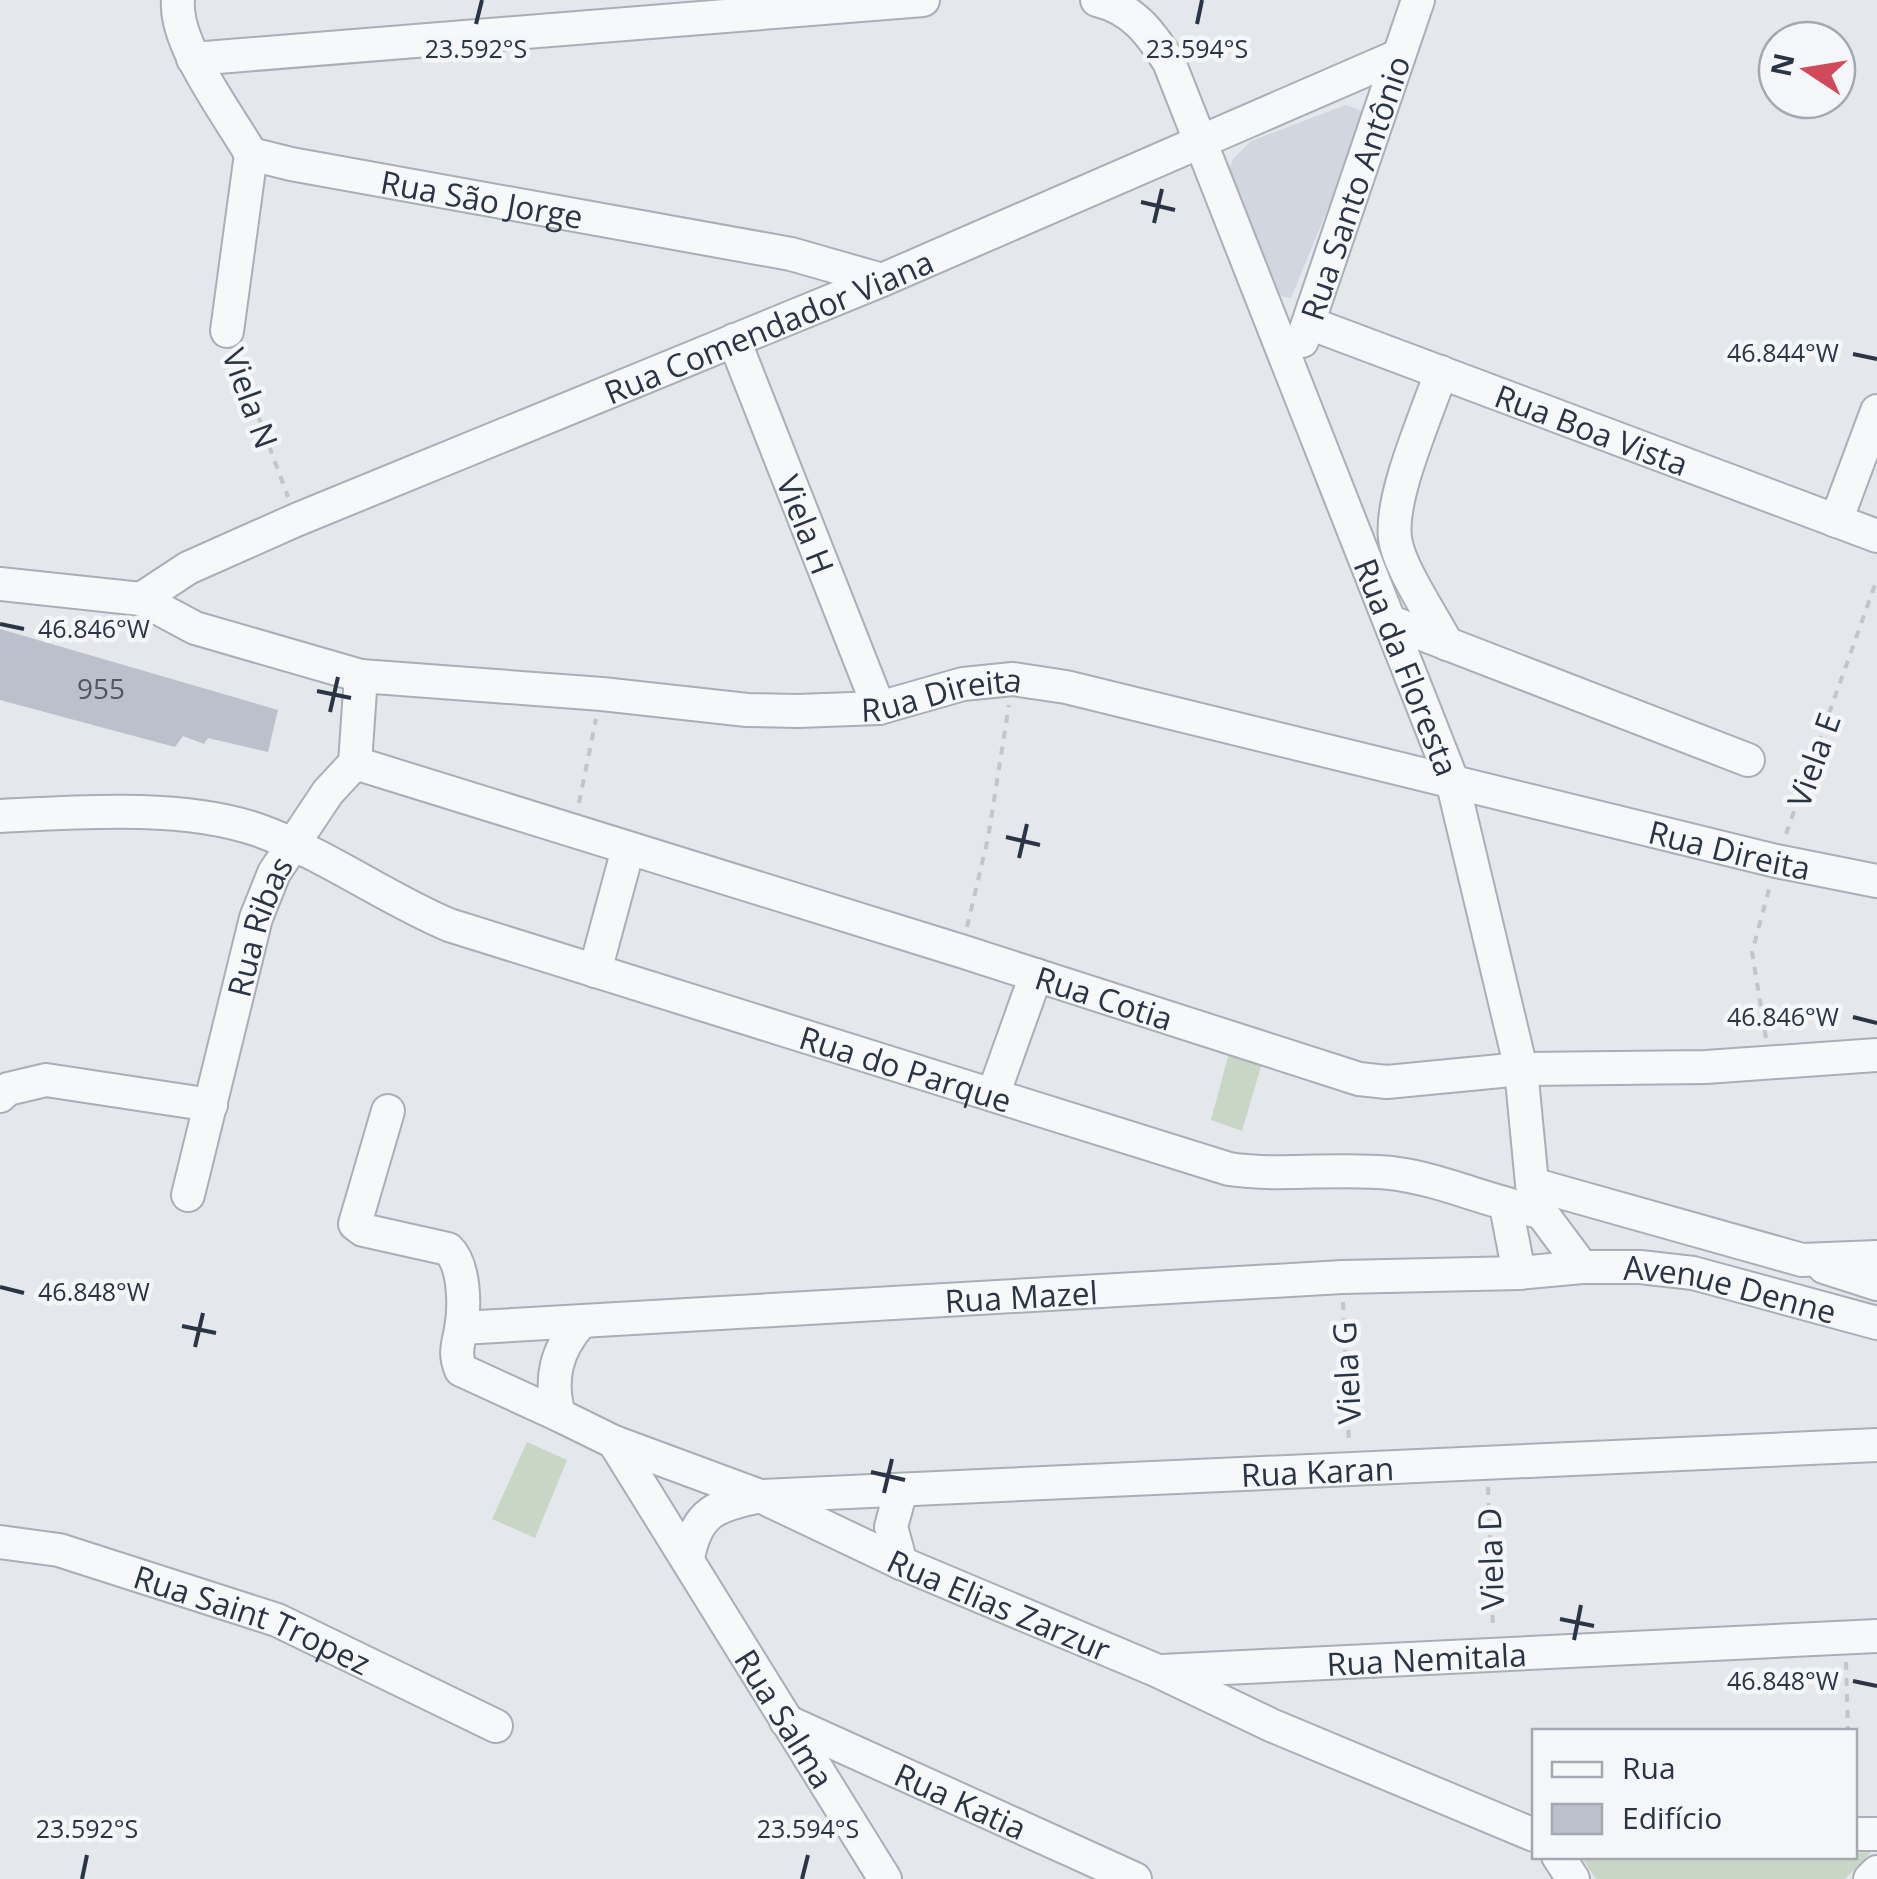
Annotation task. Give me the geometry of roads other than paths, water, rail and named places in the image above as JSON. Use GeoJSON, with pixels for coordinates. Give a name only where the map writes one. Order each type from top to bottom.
{"type":"FeatureCollection","features":[{"type":"Feature","properties":{"kind":"street"},"geometry":{"type":"LineString","coordinates":[[178,0],[179,26],[193,59],[251,154]]}},
{"type":"Feature","properties":{"kind":"street"},"geometry":{"type":"LineString","coordinates":[[193,59],[923,0]]}},
{"type":"Feature","properties":{"kind":"street","name":"Rua da Floresta"},"geometry":{"type":"LineString","coordinates":[[1097,0],[1129,13],[1149,30],[1169,62],[1452,780],[1521,1069],[1536,1198]]}},
{"type":"Feature","properties":{"kind":"street","name":"Rua Santo Antônio"},"geometry":{"type":"LineString","coordinates":[[1290,373],[1418,0]]}},
{"type":"Feature","properties":{"kind":"street","name":"Rua Comendador Viana"},"geometry":{"type":"LineString","coordinates":[[142,599],[188,568],[296,520],[882,280],[1398,56]]}},
{"type":"Feature","properties":{"kind":"street","name":"Rua São Jorge"},"geometry":{"type":"LineString","coordinates":[[251,154],[790,254],[882,280]]}},
{"type":"Feature","properties":{"kind":"street","name":"Viela N"},"geometry":{"type":"LineString","coordinates":[[227,331],[251,154]]}},
{"type":"Feature","properties":{"kind":"street","name":"Rua Boa Vista"},"geometry":{"type":"LineString","coordinates":[[1262,300],[1312,315],[1441,372],[1877,536]]}},
{"type":"Feature","properties":{"kind":"street","name":"Viela H"},"geometry":{"type":"LineString","coordinates":[[734,340],[879,708]]}},
{"type":"Feature","properties":{"kind":"street"},"geometry":{"type":"LineString","coordinates":[[1441,372],[1402,488],[1395,539],[1447,644]]}},
{"type":"Feature","properties":{"kind":"street"},"geometry":{"type":"LineString","coordinates":[[1836,521],[1877,411]]}},
{"type":"Feature","properties":{"kind":"street","name":"Rua Direita"},"geometry":{"type":"LineString","coordinates":[[0,584],[142,599],[195,628],[362,676],[602,694],[747,710],[879,708],[963,684],[1013,679],[1066,687],[1776,861],[1877,881]]}},
{"type":"Feature","properties":{"kind":"street"},"geometry":{"type":"LineString","coordinates":[[1391,622],[1748,760]]}},
{"type":"Feature","properties":{"kind":"street"},"geometry":{"type":"LineString","coordinates":[[355,763],[362,676]]}},
{"type":"Feature","properties":{"kind":"street","name":"Rua Cotia"},"geometry":{"type":"LineString","coordinates":[[355,763],[1036,974],[1358,1079],[1388,1082],[1521,1069],[1706,1066],[1877,1055]]}},
{"type":"Feature","properties":{"kind":"street","name":"Rua Ribas"},"geometry":{"type":"LineString","coordinates":[[188,1196],[256,918],[274,873],[328,792],[355,763]]}},
{"type":"Feature","properties":{"kind":"street","name":"Rua do Parque"},"geometry":{"type":"LineString","coordinates":[[0,816],[172,814],[227,822],[294,844],[401,905],[449,926],[1229,1169],[1287,1174],[1392,1173],[1506,1206],[1536,1198]]}},
{"type":"Feature","properties":{"kind":"street"},"geometry":{"type":"LineString","coordinates":[[594,971],[628,848]]}},
{"type":"Feature","properties":{"kind":"street"},"geometry":{"type":"LineString","coordinates":[[993,1096],[1036,974]]}},
{"type":"Feature","properties":{"kind":"street"},"geometry":{"type":"LineString","coordinates":[[0,1096],[8,1089],[46,1080],[211,1105]]}},
{"type":"Feature","properties":{"kind":"street"},"geometry":{"type":"LineString","coordinates":[[388,1112],[356,1224],[363,1230],[448,1249],[456,1257],[462,1283],[462,1328]]}},
{"type":"Feature","properties":{"kind":"street"},"geometry":{"type":"LineString","coordinates":[[1536,1198],[1802,1260],[1877,1284]]}},
{"type":"Feature","properties":{"kind":"street"},"geometry":{"type":"LineString","coordinates":[[1536,1198],[1582,1266]]}},
{"type":"Feature","properties":{"kind":"street"},"geometry":{"type":"LineString","coordinates":[[1506,1206],[1519,1273]]}},
{"type":"Feature","properties":{"kind":"street"},"geometry":{"type":"LineString","coordinates":[[1802,1260],[1877,1258]]}},
{"type":"Feature","properties":{"kind":"street","name":"Rua Mazel"},"geometry":{"type":"LineString","coordinates":[[462,1328],[1342,1278],[1519,1273],[1582,1266]]}},
{"type":"Feature","properties":{"kind":"street","name":"Avenue Denne"},"geometry":{"type":"LineString","coordinates":[[1582,1266],[1692,1273],[1877,1323]]}},
{"type":"Feature","properties":{"kind":"street"},"geometry":{"type":"LineString","coordinates":[[559,1415],[553,1394],[557,1362],[568,1336],[580,1322]]}},
{"type":"Feature","properties":{"kind":"street","name":"Rua Elias Zarzur"},"geometry":{"type":"LineString","coordinates":[[462,1328],[456,1356],[461,1370],[476,1379],[614,1442],[760,1496],[901,1563],[1158,1671],[1270,1725],[1532,1834]]}},
{"type":"Feature","properties":{"kind":"street","name":"Rua Salma"},"geometry":{"type":"LineString","coordinates":[[614,1442],[885,1879]]}},
{"type":"Feature","properties":{"kind":"street","name":"Rua Karan"},"geometry":{"type":"LineString","coordinates":[[760,1496],[1877,1444]]}},
{"type":"Feature","properties":{"kind":"street"},"geometry":{"type":"LineString","coordinates":[[901,1490],[890,1527],[901,1563]]}},
{"type":"Feature","properties":{"kind":"street"},"geometry":{"type":"LineString","coordinates":[[688,1558],[692,1537],[701,1521],[714,1510],[760,1496]]}},
{"type":"Feature","properties":{"kind":"street","name":"Rua Saint Tropez"},"geometry":{"type":"LineString","coordinates":[[0,1542],[59,1550],[277,1620],[496,1726]]}},
{"type":"Feature","properties":{"kind":"street","name":"Rua Nemitala"},"geometry":{"type":"LineString","coordinates":[[1158,1671],[1861,1637]]}},
{"type":"Feature","properties":{"kind":"street"},"geometry":{"type":"LineString","coordinates":[[1270,1725],[1265,1696],[1281,1666]]}},
{"type":"Feature","properties":{"kind":"street","name":"Rua Katia"},"geometry":{"type":"LineString","coordinates":[[786,1722],[1135,1879]]}},
{"type":"Feature","properties":{"kind":"street"},"geometry":{"type":"LineString","coordinates":[[1870,1879],[1877,1872]]}}]}
